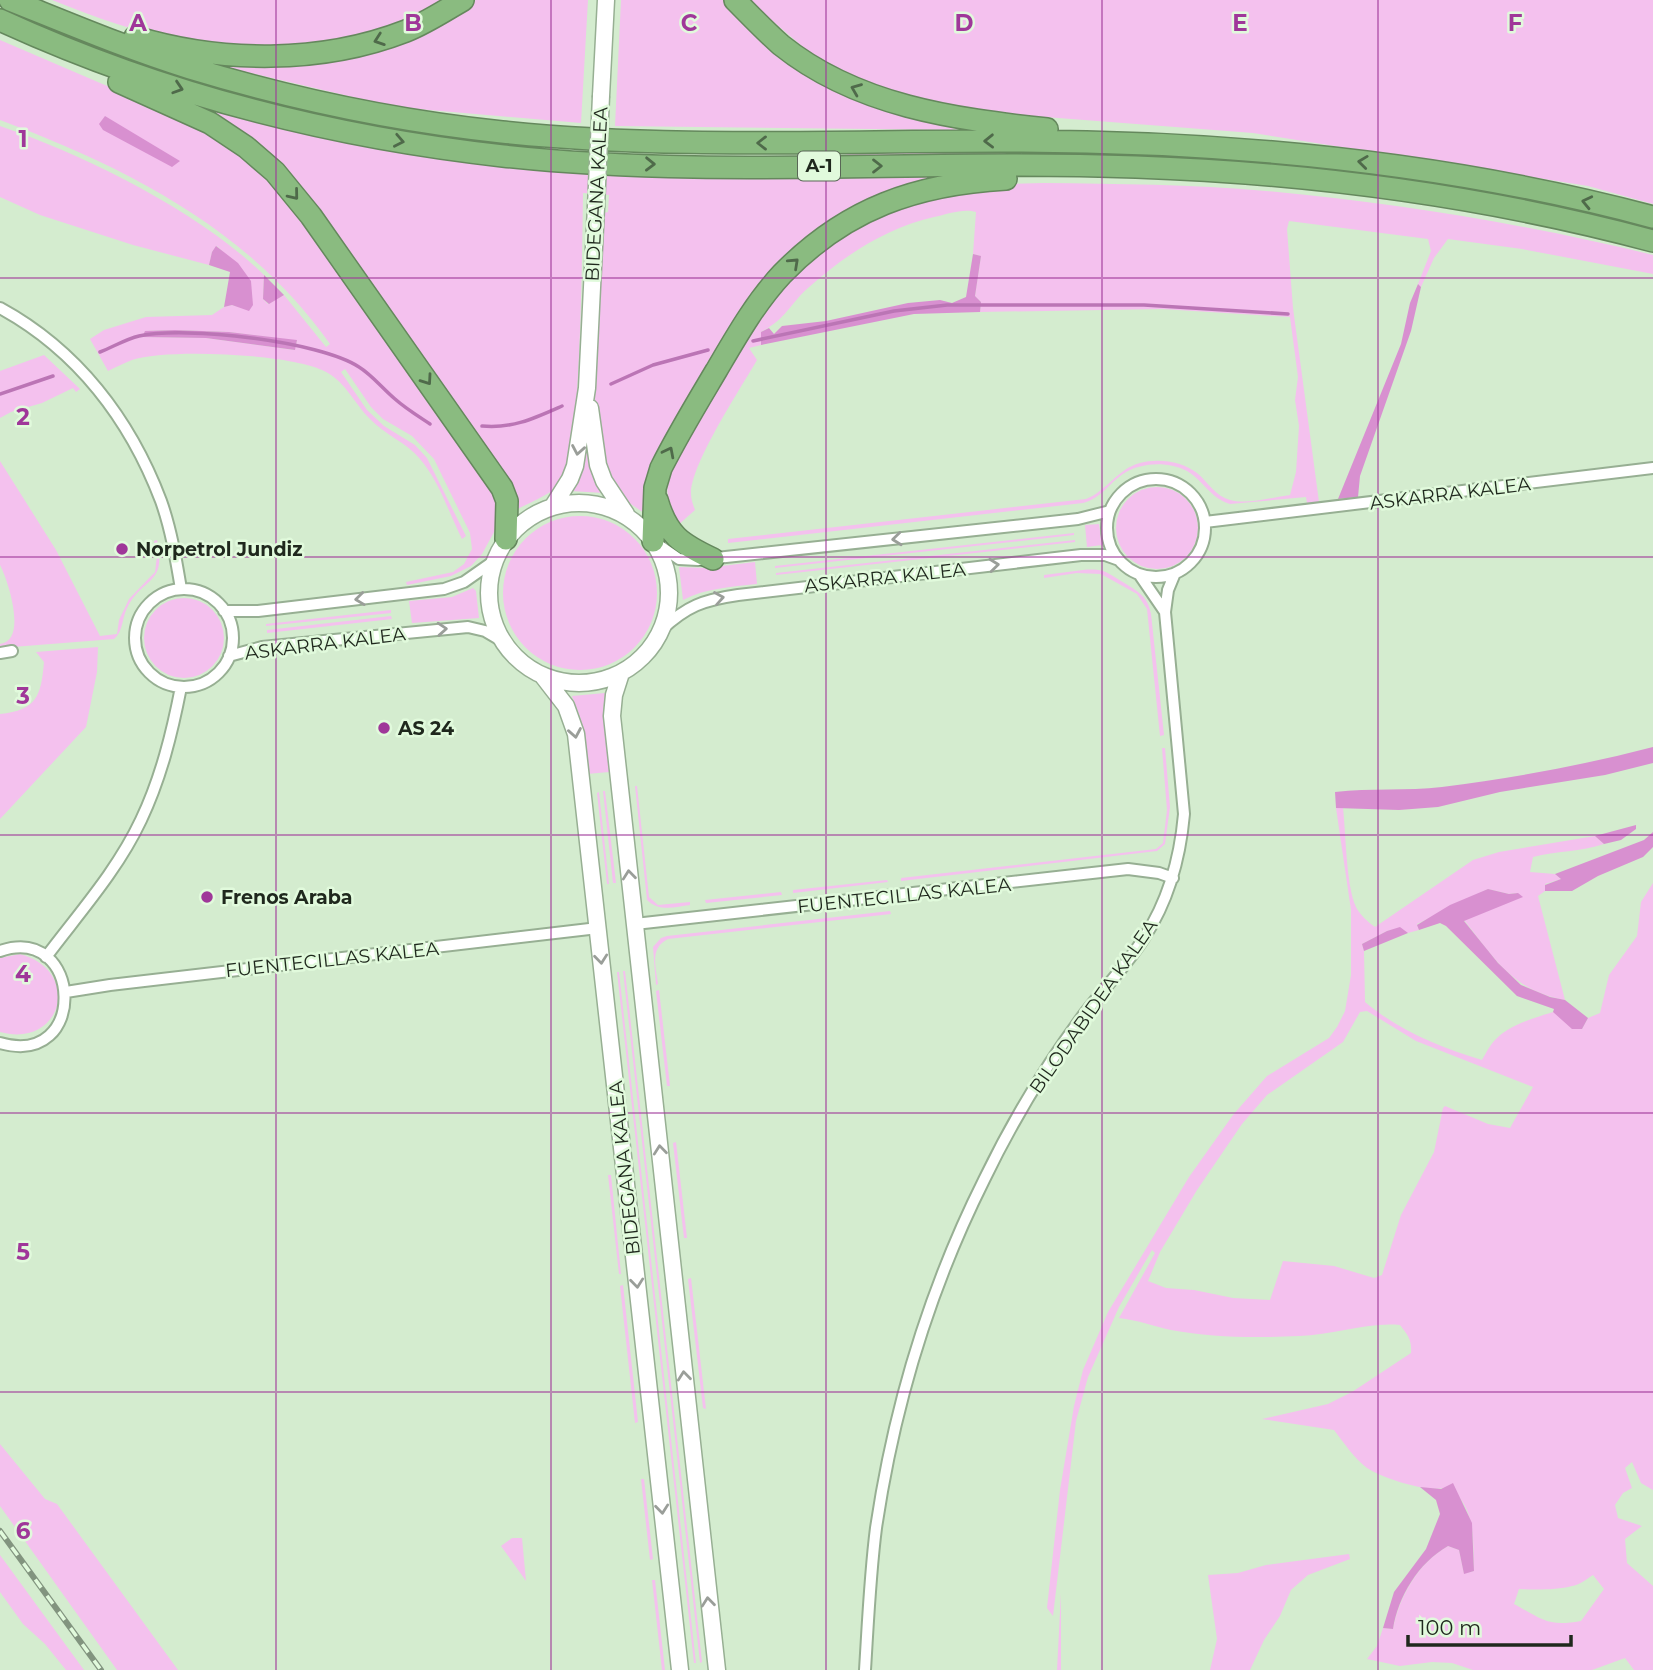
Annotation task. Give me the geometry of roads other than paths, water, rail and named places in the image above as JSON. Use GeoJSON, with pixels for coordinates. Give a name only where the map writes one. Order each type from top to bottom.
{"type":"FeatureCollection","features":[{"type":"Feature","properties":{"kind":"highway"},"geometry":{"type":"LineString","coordinates":[[11,0],[141,39],[241,56],[283,56],[366,45],[408,31],[463,0]]}},
{"type":"Feature","properties":{"kind":"highway","name":"A-1"},"geometry":{"type":"LineString","coordinates":[[11,0],[133,49],[261,88],[403,118],[502,132],[611,140],[732,143],[1021,141],[1212,147],[1412,168],[1536,190],[1653,217]]}},
{"type":"Feature","properties":{"kind":"highway"},"geometry":{"type":"LineString","coordinates":[[735,0],[782,45],[817,69],[849,86],[891,102],[982,122],[1212,147]]}},
{"type":"Feature","properties":{"kind":"highway","name":"A-1"},"geometry":{"type":"LineString","coordinates":[[0,20],[123,70],[254,110],[411,144],[506,156],[615,164],[751,167],[1133,167],[1266,175],[1405,191],[1540,215],[1653,241]]}},
{"type":"Feature","properties":{"kind":"highway"},"geometry":{"type":"LineString","coordinates":[[0,26],[28,42],[210,123],[246,147],[275,172],[312,216],[502,488],[507,501],[506,539]]}},
{"type":"Feature","properties":{"kind":"highway"},"geometry":{"type":"LineString","coordinates":[[653,541],[654,488],[674,441],[745,323],[782,275],[820,240],[878,205],[929,187],[967,181],[1073,175],[1133,167]]}},
{"type":"Feature","properties":{"kind":"highway"},"geometry":{"type":"LineString","coordinates":[[654,488],[662,518],[669,530],[679,541],[713,559]]}},
{"type":"Feature","properties":{"kind":"street","name":"BIDEGANA KALEA"},"geometry":{"type":"LineString","coordinates":[[553,506],[570,480],[575,466],[587,388],[606,0]]}},
{"type":"Feature","properties":{"kind":"street"},"geometry":{"type":"LineString","coordinates":[[0,308],[21,319],[71,358],[107,399],[137,448],[161,501],[181,589]]}},
{"type":"Feature","properties":{"kind":"street","name":"BIDEGANA KALEA"},"geometry":{"type":"LineString","coordinates":[[587,388],[598,465],[604,481],[629,517]]}},
{"type":"Feature","properties":{"kind":"street","name":"ASKARRA KALEA"},"geometry":{"type":"LineString","coordinates":[[1205,522],[1653,468]]}},
{"type":"Feature","properties":{"kind":"street"},"geometry":{"type":"LineString","coordinates":[[1162,479],[1191,493],[1200,506],[1205,522],[1201,547],[1186,567],[1157,577],[1139,574],[1119,559],[1108,536],[1110,511],[1118,497],[1131,486],[1146,480],[1162,479]]}},
{"type":"Feature","properties":{"kind":"street"},"geometry":{"type":"LineString","coordinates":[[569,503],[592,504],[629,517],[653,541],[663,562],[668,585],[667,608],[661,630],[645,655],[621,673],[601,681],[581,684],[541,676],[526,667],[502,641],[494,622],[489,602],[489,582],[494,561],[506,539],[519,525],[553,506],[569,503]]}},
{"type":"Feature","properties":{"kind":"street","name":"ASKARRA KALEA"},"geometry":{"type":"LineString","coordinates":[[653,541],[679,559],[713,559],[1078,519],[1110,511]]}},
{"type":"Feature","properties":{"kind":"street","name":"ASKARRA KALEA"},"geometry":{"type":"LineString","coordinates":[[661,630],[699,602],[738,595],[1081,555],[1105,555],[1119,559]]}},
{"type":"Feature","properties":{"kind":"street","name":"ASKARRA KALEA"},"geometry":{"type":"LineString","coordinates":[[224,611],[258,611],[444,589],[464,582],[494,561]]}},
{"type":"Feature","properties":{"kind":"street","name":"BILODABIDEA KALEA"},"geometry":{"type":"LineString","coordinates":[[865,1670],[872,1566],[884,1479],[905,1383],[943,1271],[984,1180],[1030,1096],[1085,1013],[1143,940],[1164,903],[1174,878],[1181,845],[1184,788],[1166,612],[1168,590],[1175,573]]}},
{"type":"Feature","properties":{"kind":"street","name":"BILODABIDEA KALEA"},"geometry":{"type":"LineString","coordinates":[[1139,574],[1166,612]]}},
{"type":"Feature","properties":{"kind":"street"},"geometry":{"type":"LineString","coordinates":[[181,589],[206,594],[224,611],[232,633],[229,656],[215,676],[205,682],[181,687],[154,677],[144,666],[137,653],[137,623],[154,599],[181,589]]}},
{"type":"Feature","properties":{"kind":"street","name":"ASKARRA KALEA"},"geometry":{"type":"LineString","coordinates":[[229,656],[262,647],[468,627],[485,631],[502,641]]}},
{"type":"Feature","properties":{"kind":"street"},"geometry":{"type":"LineString","coordinates":[[0,653],[12,651]]}},
{"type":"Feature","properties":{"kind":"street","name":"BIDEGANA KALEA"},"geometry":{"type":"LineString","coordinates":[[621,673],[612,704],[612,716],[717,1670]]}},
{"type":"Feature","properties":{"kind":"street","name":"BIDEGANA KALEA"},"geometry":{"type":"LineString","coordinates":[[541,676],[566,706],[574,723],[680,1670]]}},
{"type":"Feature","properties":{"kind":"street"},"geometry":{"type":"LineString","coordinates":[[46,957],[106,878],[140,822],[161,772],[181,687]]}},
{"type":"Feature","properties":{"kind":"street","name":"FUENTECILLAS KALEA"},"geometry":{"type":"LineString","coordinates":[[635,924],[1128,869],[1174,878]]}},
{"type":"Feature","properties":{"kind":"street","name":"FUENTECILLAS KALEA"},"geometry":{"type":"LineString","coordinates":[[66,992],[598,928]]}},
{"type":"Feature","properties":{"kind":"street"},"geometry":{"type":"LineString","coordinates":[[0,951],[18,948],[33,950],[46,957],[56,967],[66,992],[63,1014],[51,1032],[39,1041],[25,1046],[0,1043]]}},
{"type":"Feature","properties":{"kind":"waterway"},"geometry":{"type":"LineString","coordinates":[[753,341],[894,311],[947,305],[1144,305],[1288,314]]}},
{"type":"Feature","properties":{"kind":"waterway"},"geometry":{"type":"LineString","coordinates":[[100,352],[134,337],[160,333],[219,335],[284,343],[340,358],[359,367],[399,402],[430,424]]}},
{"type":"Feature","properties":{"kind":"waterway"},"geometry":{"type":"LineString","coordinates":[[611,384],[653,365],[708,350]]}},
{"type":"Feature","properties":{"kind":"waterway"},"geometry":{"type":"LineString","coordinates":[[0,394],[53,376]]}},
{"type":"Feature","properties":{"kind":"waterway"},"geometry":{"type":"LineString","coordinates":[[482,426],[513,424],[562,406]]}},
{"type":"Feature","properties":{"kind":"railway"},"geometry":{"type":"LineString","coordinates":[[0,1531],[101,1670]]}},
{"type":"Feature","properties":{"kind":"place","name":"Norpetrol Jundiz"},"geometry":{"type":"Point","coordinates":[122,549]}},
{"type":"Feature","properties":{"kind":"place","name":"AS 24"},"geometry":{"type":"Point","coordinates":[384,728]}},
{"type":"Feature","properties":{"kind":"place","name":"Frenos Araba"},"geometry":{"type":"Point","coordinates":[207,897]}}]}
